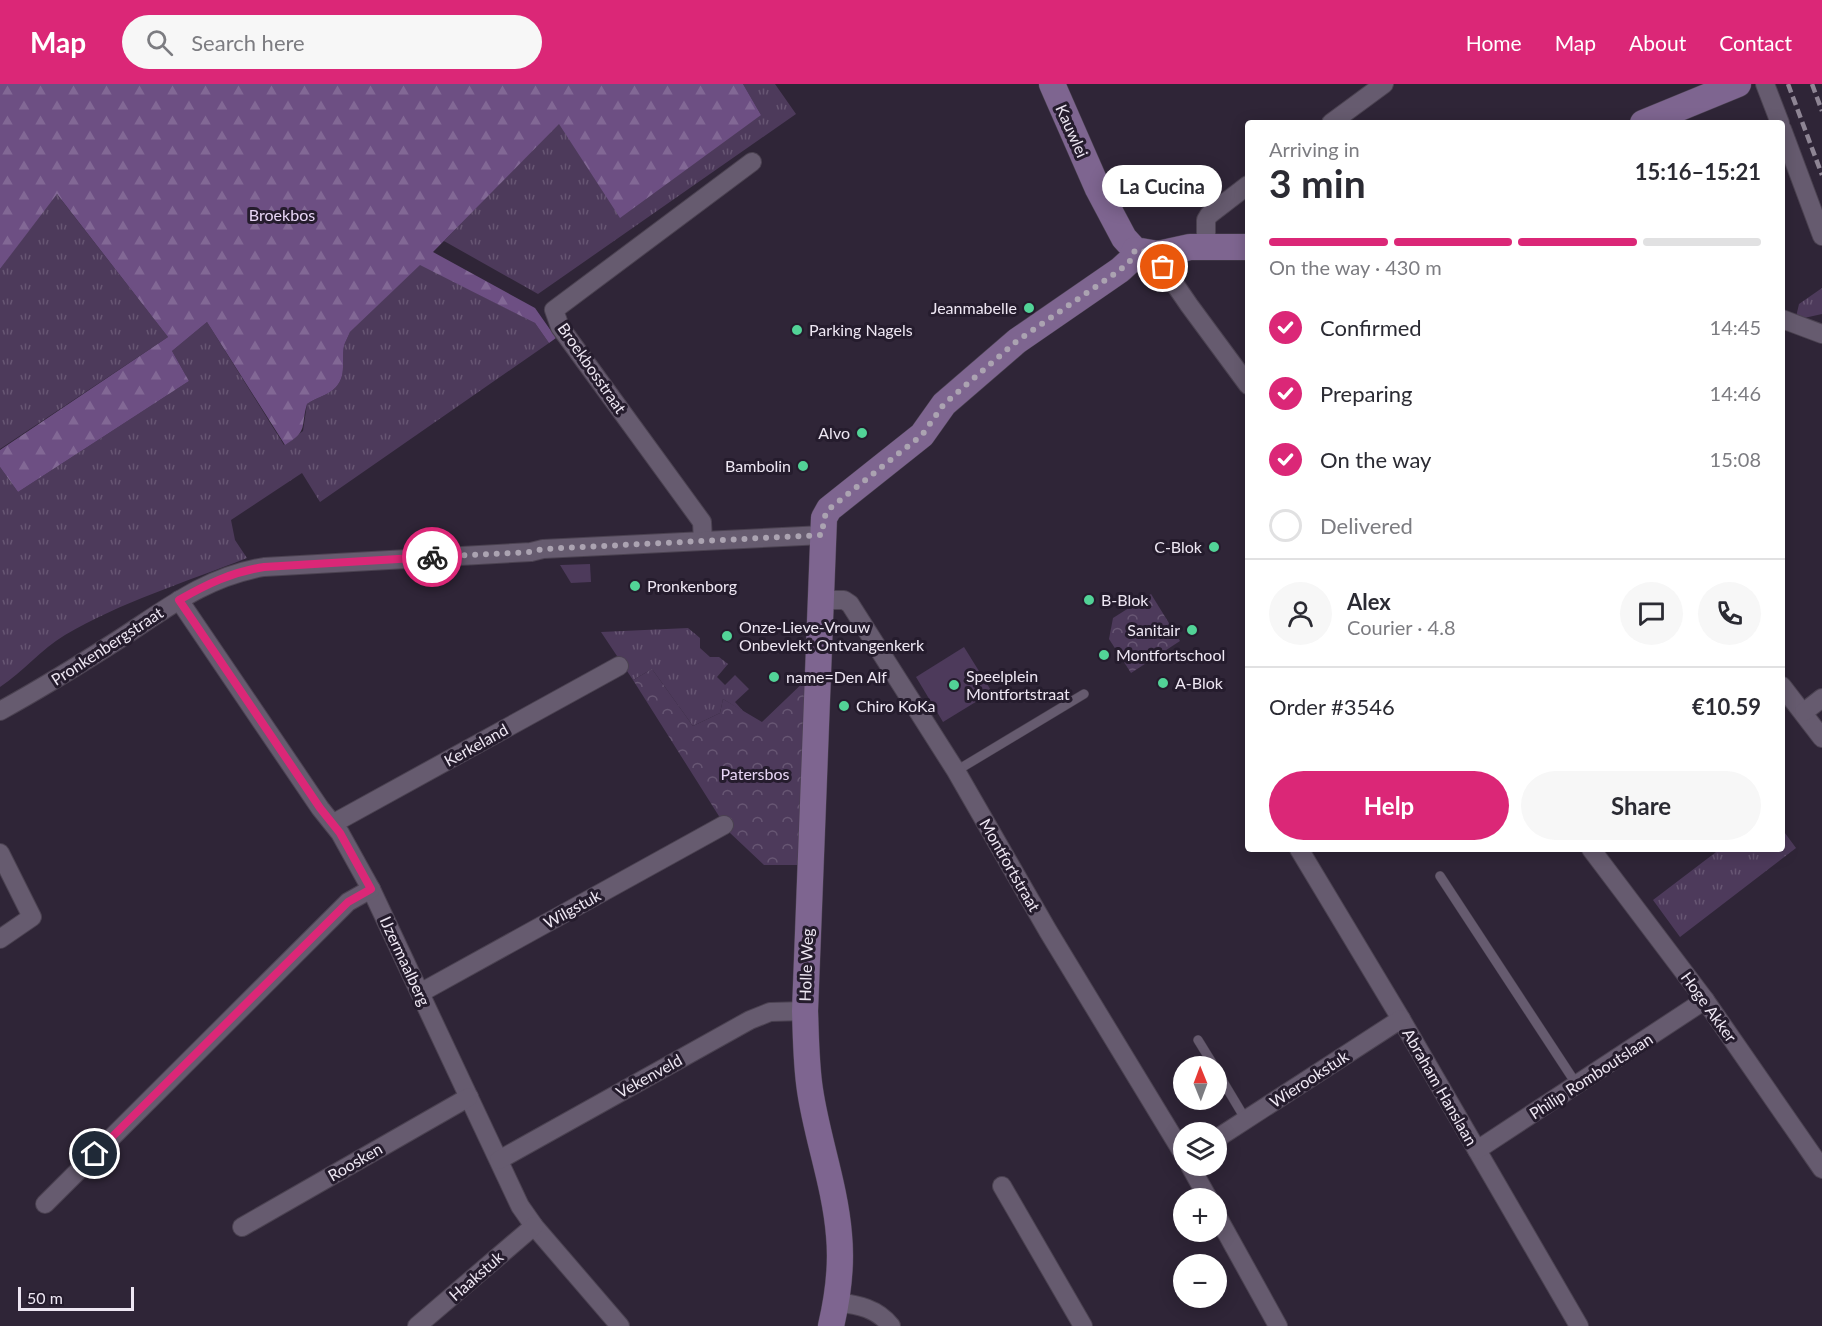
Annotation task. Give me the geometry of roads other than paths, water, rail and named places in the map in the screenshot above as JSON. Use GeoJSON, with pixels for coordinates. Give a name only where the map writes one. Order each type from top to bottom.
{"type":"FeatureCollection","features":[{"type":"Feature","properties":{"kind":"street","name":"Kauwlei"},"geometry":{"type":"LineString","coordinates":[[1052,84],[1098,189],[1124,238],[1147,252]]}},
{"type":"Feature","properties":{"kind":"street"},"geometry":{"type":"LineString","coordinates":[[1335,120],[1384,84]]}},
{"type":"Feature","properties":{"kind":"street"},"geometry":{"type":"LineString","coordinates":[[1650,120],[1738,84]]}},
{"type":"Feature","properties":{"kind":"street"},"geometry":{"type":"LineString","coordinates":[[1765,84],[1779,120]]}},
{"type":"Feature","properties":{"kind":"street"},"geometry":{"type":"LineString","coordinates":[[1785,137],[1822,237]]}},
{"type":"Feature","properties":{"kind":"street","name":"Broekbosstraat"},"geometry":{"type":"LineString","coordinates":[[703,541],[702,522],[560,327],[554,310],[752,162]]}},
{"type":"Feature","properties":{"kind":"street"},"geometry":{"type":"LineString","coordinates":[[1206,246],[1206,220],[1211,212],[1245,186]]}},
{"type":"Feature","properties":{"kind":"street"},"geometry":{"type":"LineString","coordinates":[[1147,252],[1206,246],[1245,247]]}},
{"type":"Feature","properties":{"kind":"street"},"geometry":{"type":"LineString","coordinates":[[1147,252],[1163,267],[1245,381]]}},
{"type":"Feature","properties":{"kind":"street","name":"Holle Weg"},"geometry":{"type":"LineString","coordinates":[[834,1314],[840,1272],[839,1234],[831,1184],[810,1091],[805,1011],[822,535],[826,512],[922,435],[944,404],[1017,341],[1131,260],[1147,252]]}},
{"type":"Feature","properties":{"kind":"street"},"geometry":{"type":"LineString","coordinates":[[1785,320],[1822,334]]}},
{"type":"Feature","properties":{"kind":"street","name":"Pronkenbergstraat"},"geometry":{"type":"LineString","coordinates":[[0,711],[38,690],[179,600],[207,584],[238,571],[264,567],[822,535]]}},
{"type":"Feature","properties":{"kind":"street","name":"IJzermaalberg"},"geometry":{"type":"LineString","coordinates":[[179,600],[320,808],[334,823],[371,889],[520,1206],[534,1226],[620,1326]]}},
{"type":"Feature","properties":{"kind":"street","name":"Montfortstraat"},"geometry":{"type":"LineString","coordinates":[[820,600],[844,600],[850,604],[956,771],[1048,931],[1173,1137]]}},
{"type":"Feature","properties":{"kind":"street","name":"Kerkeland"},"geometry":{"type":"LineString","coordinates":[[334,823],[619,666]]}},
{"type":"Feature","properties":{"kind":"street"},"geometry":{"type":"LineString","coordinates":[[1785,690],[1822,738]]}},
{"type":"Feature","properties":{"kind":"street"},"geometry":{"type":"LineString","coordinates":[[1804,712],[1822,698]]}},
{"type":"Feature","properties":{"kind":"street","name":"Wilgstuk"},"geometry":{"type":"LineString","coordinates":[[420,993],[724,825]]}},
{"type":"Feature","properties":{"kind":"street","name":"Abraham Hanslaan"},"geometry":{"type":"LineString","coordinates":[[1301,852],[1401,1019],[1579,1326]]}},
{"type":"Feature","properties":{"kind":"street","name":"Hoge Akker"},"geometry":{"type":"LineString","coordinates":[[1594,852],[1705,1000],[1822,1169]]}},
{"type":"Feature","properties":{"kind":"street"},"geometry":{"type":"LineString","coordinates":[[0,853],[32,917],[0,939]]}},
{"type":"Feature","properties":{"kind":"street"},"geometry":{"type":"LineString","coordinates":[[45,1203],[348,902],[371,889]]}},
{"type":"Feature","properties":{"kind":"street","name":"Philip Romboutslaan"},"geometry":{"type":"LineString","coordinates":[[1477,1150],[1705,1000]]}},
{"type":"Feature","properties":{"kind":"street","name":"Vekenveld"},"geometry":{"type":"LineString","coordinates":[[499,1160],[750,1020],[770,1012],[805,1011]]}},
{"type":"Feature","properties":{"kind":"street","name":"Wierookstuk"},"geometry":{"type":"LineString","coordinates":[[1227,1132],[1401,1019]]}},
{"type":"Feature","properties":{"kind":"street","name":"Roosken"},"geometry":{"type":"LineString","coordinates":[[242,1227],[469,1097]]}},
{"type":"Feature","properties":{"kind":"street"},"geometry":{"type":"LineString","coordinates":[[1002,1186],[1083,1326]]}},
{"type":"Feature","properties":{"kind":"street","name":"Haakstuk"},"geometry":{"type":"LineString","coordinates":[[417,1326],[534,1226]]}},
{"type":"Feature","properties":{"kind":"street"},"geometry":{"type":"LineString","coordinates":[[1227,1234],[1278,1326]]}},
{"type":"Feature","properties":{"kind":"street"},"geometry":{"type":"LineString","coordinates":[[834,1314],[873,1311],[891,1326]]}},
{"type":"Feature","properties":{"kind":"lane"},"geometry":{"type":"LineString","coordinates":[[956,771],[1084,694]]}},
{"type":"Feature","properties":{"kind":"lane"},"geometry":{"type":"LineString","coordinates":[[1440,876],[1577,1085]]}},
{"type":"Feature","properties":{"kind":"lane"},"geometry":{"type":"LineString","coordinates":[[1198,1040],[1208,1056]]}},
{"type":"Feature","properties":{"kind":"lane"},"geometry":{"type":"LineString","coordinates":[[1227,1088],[1246,1119]]}},
{"type":"Feature","properties":{"kind":"railway"},"geometry":{"type":"LineString","coordinates":[[1788,84],[1822,175]]}},
{"type":"Feature","properties":{"kind":"railway"},"geometry":{"type":"LineString","coordinates":[[1812,84],[1822,111]]}},
{"type":"Feature","properties":{"kind":"place","name":"La Cucina"},"geometry":{"type":"Point","coordinates":[1163,267]}},
{"type":"Feature","properties":{"kind":"place","name":"Jeanmabelle"},"geometry":{"type":"Point","coordinates":[1029,308]}},
{"type":"Feature","properties":{"kind":"place","name":"Parking Nagels"},"geometry":{"type":"Point","coordinates":[797,330]}},
{"type":"Feature","properties":{"kind":"place","name":"Alvo"},"geometry":{"type":"Point","coordinates":[862,433]}},
{"type":"Feature","properties":{"kind":"place","name":"Bambolin"},"geometry":{"type":"Point","coordinates":[803,466]}},
{"type":"Feature","properties":{"kind":"place","name":"C-Blok"},"geometry":{"type":"Point","coordinates":[1214,547]}},
{"type":"Feature","properties":{"kind":"place","name":"Pronkenborg"},"geometry":{"type":"Point","coordinates":[635,586]}},
{"type":"Feature","properties":{"kind":"place","name":"B-Blok"},"geometry":{"type":"Point","coordinates":[1089,600]}},
{"type":"Feature","properties":{"kind":"place","name":"Sanitair"},"geometry":{"type":"Point","coordinates":[1192,630]}},
{"type":"Feature","properties":{"kind":"place","name":"Onze-Lieve-Vrouw Onbevlekt Ontvangenkerk"},"geometry":{"type":"Point","coordinates":[727,636]}},
{"type":"Feature","properties":{"kind":"place","name":"Montfortschool"},"geometry":{"type":"Point","coordinates":[1104,655]}},
{"type":"Feature","properties":{"kind":"place","name":"name=Den Alf"},"geometry":{"type":"Point","coordinates":[774,677]}},
{"type":"Feature","properties":{"kind":"place","name":"A-Blok"},"geometry":{"type":"Point","coordinates":[1163,683]}},
{"type":"Feature","properties":{"kind":"place","name":"Speelplein Montfortstraat"},"geometry":{"type":"Point","coordinates":[954,685]}},
{"type":"Feature","properties":{"kind":"place","name":"Chiro KoKa"},"geometry":{"type":"Point","coordinates":[844,706]}},
{"type":"Feature","properties":{"kind":"park label","name":"Broekbos"},"geometry":{"type":"Point","coordinates":[282,215]}},
{"type":"Feature","properties":{"kind":"park label","name":"Patersbos"},"geometry":{"type":"Point","coordinates":[755,774]}}]}
